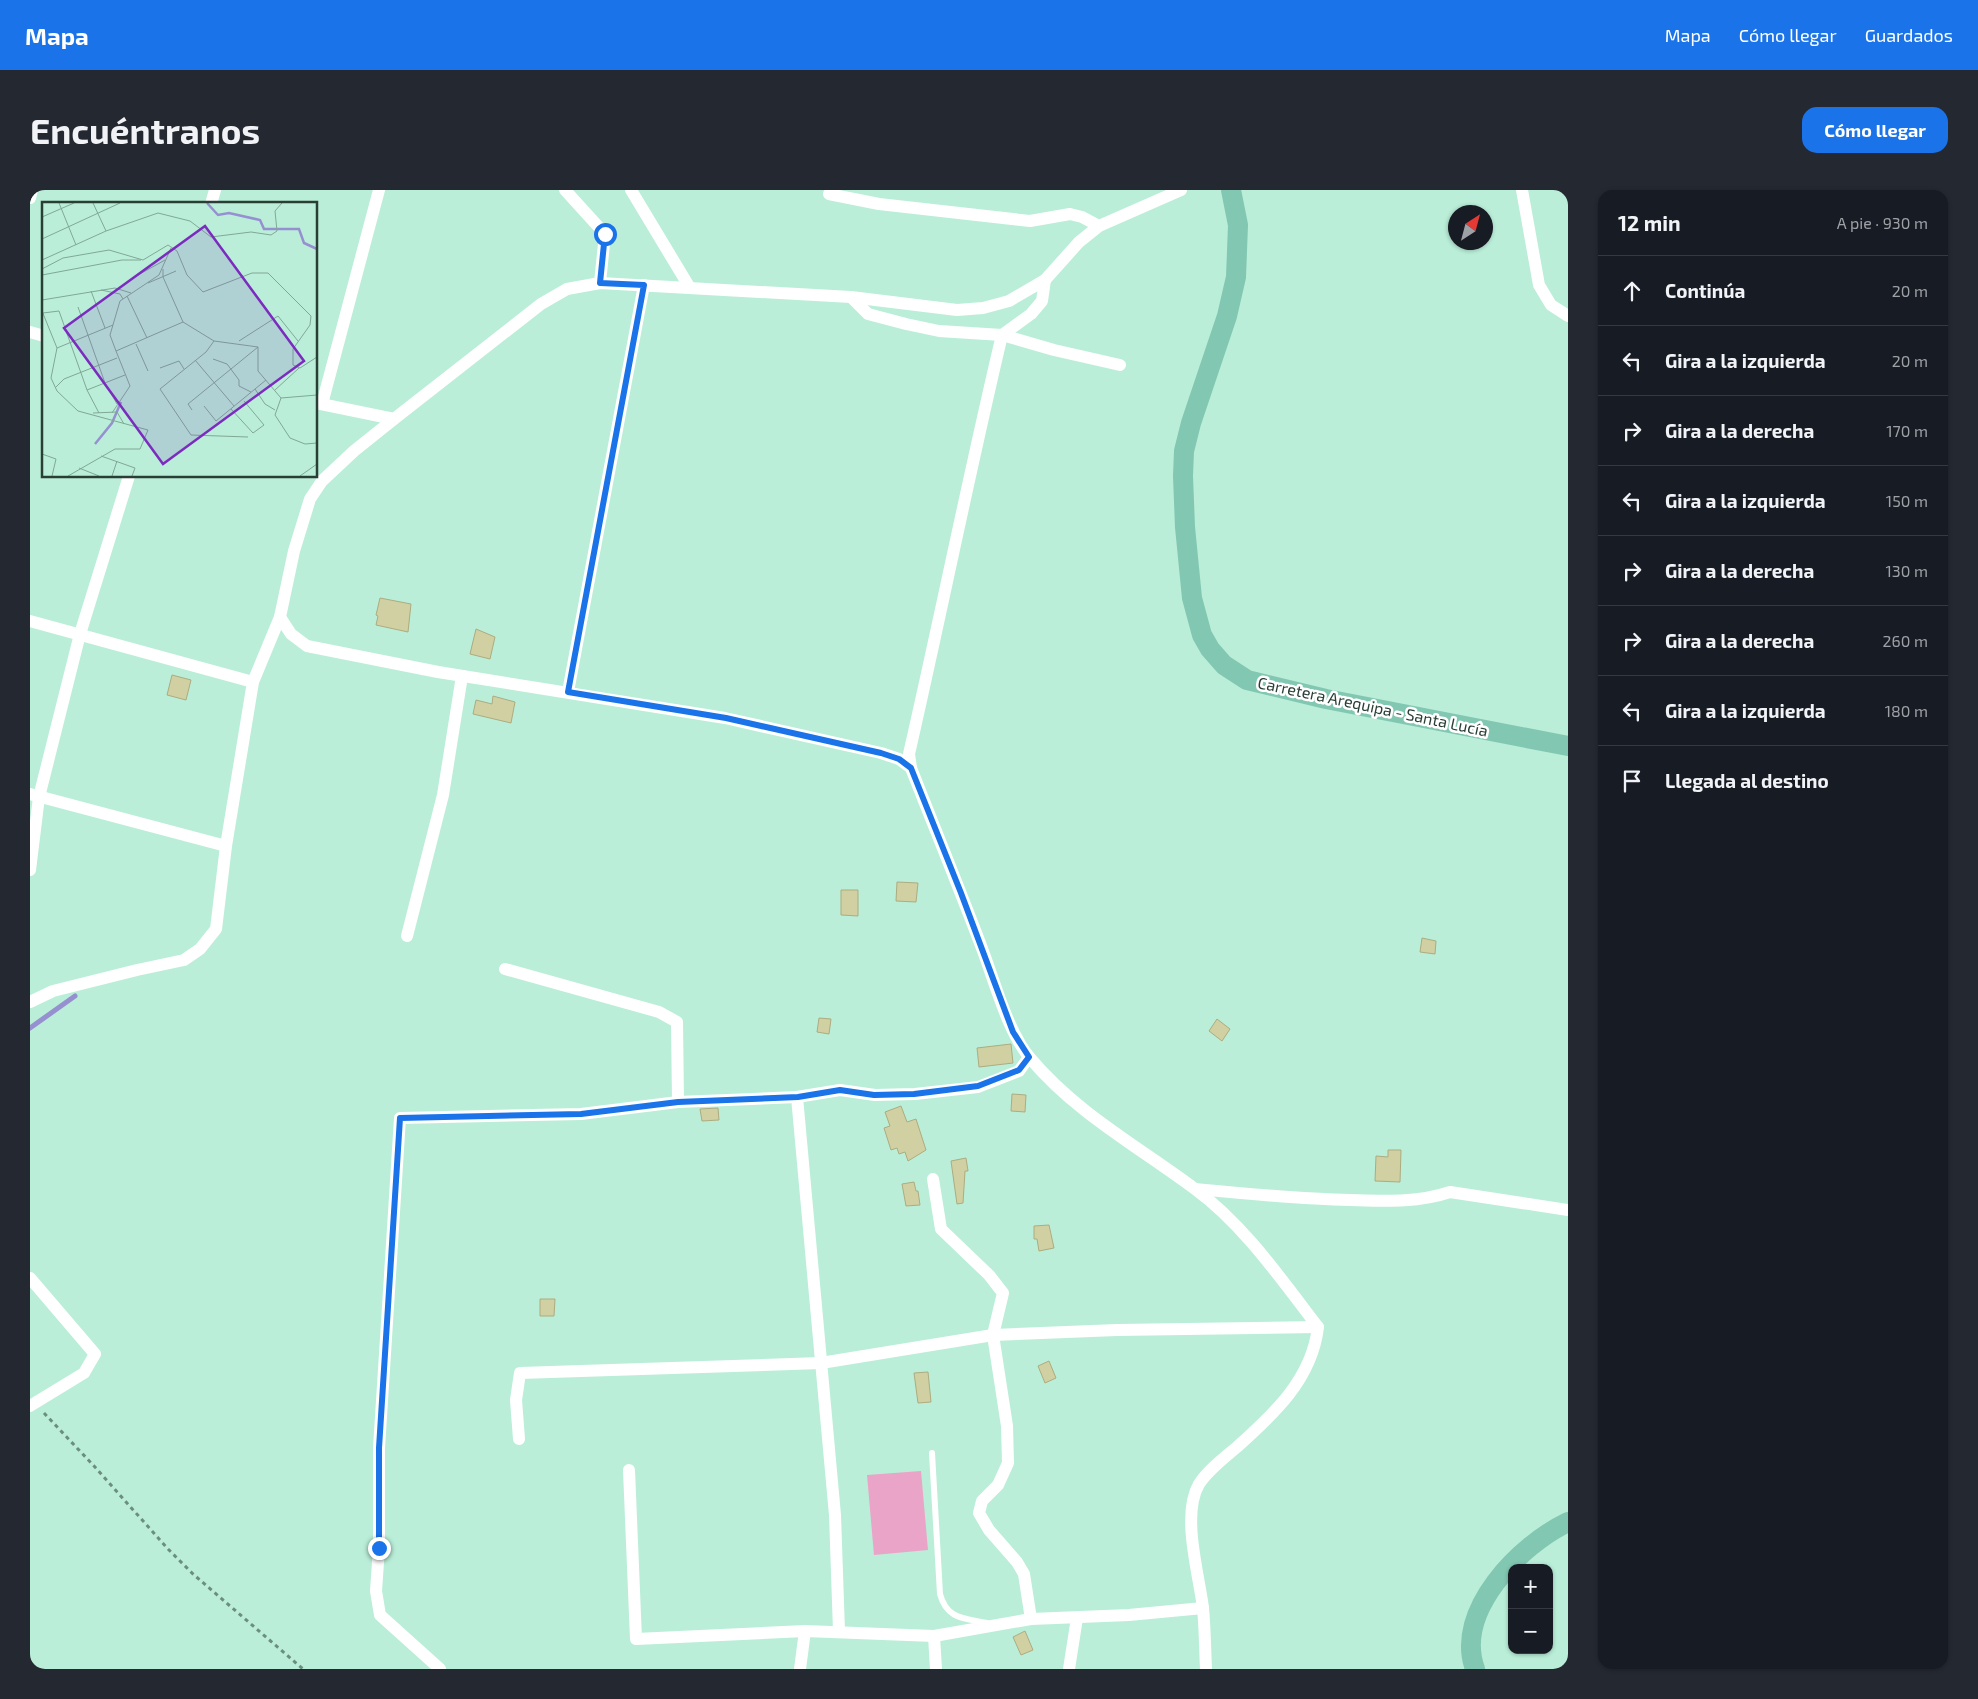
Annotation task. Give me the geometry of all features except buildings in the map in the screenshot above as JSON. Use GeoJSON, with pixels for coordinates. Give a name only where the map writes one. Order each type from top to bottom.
{"type":"FeatureCollection","features":[{"type":"Feature","properties":{"kind":"main road","name":"Carretera Arequipa - Santa Lucía"},"geometry":{"type":"LineString","coordinates":[[1231,190],[1238,225],[1236,277],[1226,316],[1193,415],[1184,451],[1184,527],[1192,598],[1202,635],[1210,649],[1224,665],[1247,680],[1336,700],[1568,746]]}},
{"type":"Feature","properties":{"kind":"main road"},"geometry":{"type":"LineString","coordinates":[[1475,1669],[1469,1648],[1470,1637],[1480,1607],[1507,1569],[1523,1553],[1538,1540],[1568,1522]]}},
{"type":"Feature","properties":{"kind":"street"},"geometry":{"type":"LineString","coordinates":[[30,198],[32,190]]}},
{"type":"Feature","properties":{"kind":"street"},"geometry":{"type":"LineString","coordinates":[[380,190],[319,404],[394,419]]}},
{"type":"Feature","properties":{"kind":"street"},"geometry":{"type":"LineString","coordinates":[[565,190],[592,217],[605,234],[600,283]]}},
{"type":"Feature","properties":{"kind":"street"},"geometry":{"type":"LineString","coordinates":[[631,190],[690,288]]}},
{"type":"Feature","properties":{"kind":"street"},"geometry":{"type":"LineString","coordinates":[[30,1002],[53,991],[184,960],[200,949],[216,929],[226,846],[253,682],[280,617],[294,551],[310,499],[322,481],[354,451],[541,304],[567,289],[600,283],[851,297],[957,310],[983,308],[1009,301],[1045,280],[1079,242],[1099,226],[1181,190]]}},
{"type":"Feature","properties":{"kind":"street"},"geometry":{"type":"LineString","coordinates":[[1522,190],[1539,285],[1551,305],[1568,316]]}},
{"type":"Feature","properties":{"kind":"street"},"geometry":{"type":"LineString","coordinates":[[829,194],[879,204],[1030,221],[1070,214],[1082,216],[1099,226]]}},
{"type":"Feature","properties":{"kind":"street"},"geometry":{"type":"LineString","coordinates":[[1045,280],[1042,301],[1031,314],[1002,334],[909,754],[911,768],[961,893],[1013,1032],[1029,1057],[1067,1094],[1113,1133],[1196,1190],[1229,1219],[1257,1250],[1318,1327],[1316,1343],[1310,1361],[1299,1383],[1274,1413],[1220,1461],[1199,1485],[1193,1505],[1191,1532],[1203,1608],[1206,1669]]}},
{"type":"Feature","properties":{"kind":"street"},"geometry":{"type":"LineString","coordinates":[[568,692],[644,285]]}},
{"type":"Feature","properties":{"kind":"street"},"geometry":{"type":"LineString","coordinates":[[851,297],[868,314],[906,324],[939,331],[1002,334],[1054,350],[1120,365]]}},
{"type":"Feature","properties":{"kind":"street"},"geometry":{"type":"LineString","coordinates":[[30,870],[34,795],[80,634],[128,478]]}},
{"type":"Feature","properties":{"kind":"street"},"geometry":{"type":"LineString","coordinates":[[280,617],[291,634],[307,646],[462,676],[735,720],[881,753],[899,759],[911,768]]}},
{"type":"Feature","properties":{"kind":"street"},"geometry":{"type":"LineString","coordinates":[[30,621],[253,682]]}},
{"type":"Feature","properties":{"kind":"street"},"geometry":{"type":"LineString","coordinates":[[407,936],[443,795],[462,676]]}},
{"type":"Feature","properties":{"kind":"street"},"geometry":{"type":"LineString","coordinates":[[34,795],[226,846]]}},
{"type":"Feature","properties":{"kind":"street"},"geometry":{"type":"LineString","coordinates":[[505,969],[659,1012],[677,1022],[678,1102]]}},
{"type":"Feature","properties":{"kind":"street"},"geometry":{"type":"LineString","coordinates":[[440,1669],[380,1615],[376,1591],[379,1548],[379,1448],[400,1118],[581,1114],[678,1102],[798,1097],[840,1090],[874,1095],[914,1094],[978,1086],[1019,1070],[1029,1057]]}},
{"type":"Feature","properties":{"kind":"street"},"geometry":{"type":"LineString","coordinates":[[798,1097],[835,1515],[839,1631]]}},
{"type":"Feature","properties":{"kind":"street"},"geometry":{"type":"LineString","coordinates":[[933,1179],[941,1229],[989,1275],[1003,1293],[994,1335],[1007,1426],[1008,1462],[998,1485],[982,1501],[979,1513],[989,1530],[1024,1574],[1031,1619]]}},
{"type":"Feature","properties":{"kind":"street"},"geometry":{"type":"LineString","coordinates":[[1196,1190],[1298,1199],[1407,1201],[1435,1197],[1450,1192],[1568,1210]]}},
{"type":"Feature","properties":{"kind":"street"},"geometry":{"type":"LineString","coordinates":[[30,1278],[95,1354],[84,1372],[32,1405]]}},
{"type":"Feature","properties":{"kind":"street"},"geometry":{"type":"LineString","coordinates":[[519,1439],[516,1400],[520,1373],[821,1363],[994,1335],[1117,1330],[1318,1327]]}},
{"type":"Feature","properties":{"kind":"street"},"geometry":{"type":"LineString","coordinates":[[629,1470],[636,1639],[805,1631],[934,1636],[1031,1619],[1169,1613],[1203,1608]]}},
{"type":"Feature","properties":{"kind":"street"},"geometry":{"type":"LineString","coordinates":[[1069,1669],[1077,1618]]}},
{"type":"Feature","properties":{"kind":"street"},"geometry":{"type":"LineString","coordinates":[[800,1669],[805,1631]]}},
{"type":"Feature","properties":{"kind":"street"},"geometry":{"type":"LineString","coordinates":[[934,1636],[936,1669]]}},
{"type":"Feature","properties":{"kind":"lane"},"geometry":{"type":"LineString","coordinates":[[932,1453],[940,1594],[943,1605],[951,1614],[998,1626]]}},
{"type":"Feature","properties":{"kind":"path"},"geometry":{"type":"LineString","coordinates":[[32,1405],[94,1466],[168,1549],[193,1574],[303,1669]]}},
{"type":"Feature","properties":{"kind":"shaded area"},"geometry":{"type":"Polygon","coordinates":[[[921,1471],[928,1550],[874,1555],[867,1475],[921,1471]]]}},
{"type":"Feature","properties":{"kind":"waterway"},"geometry":{"type":"LineString","coordinates":[[30,1028],[75,996]]}},
{"type":"Feature","properties":{"kind":"route"},"geometry":{"type":"LineString","coordinates":[[379,1548],[379,1448],[400,1118],[581,1114],[678,1102],[798,1097],[840,1090],[874,1095],[914,1094],[978,1086],[1019,1070],[1029,1057],[1013,1032],[961,893],[911,768],[899,759],[881,753],[726,718],[568,692],[644,285],[600,283],[605,234]]}}]}
